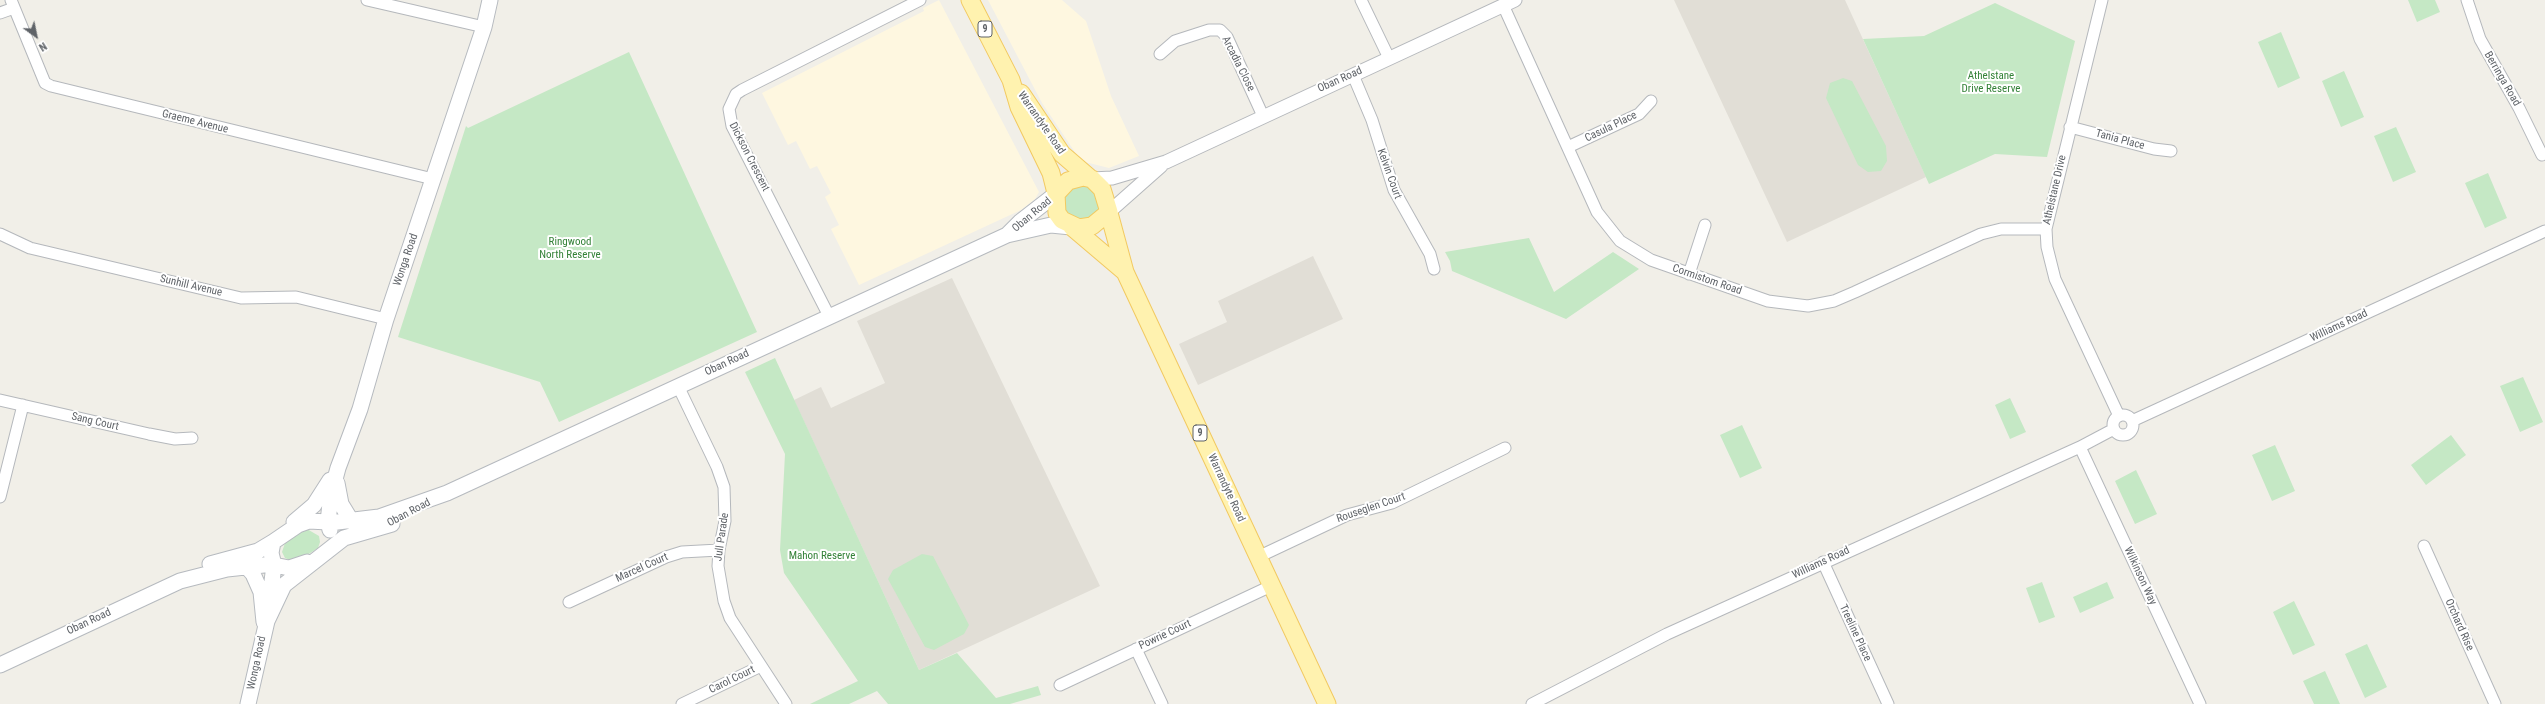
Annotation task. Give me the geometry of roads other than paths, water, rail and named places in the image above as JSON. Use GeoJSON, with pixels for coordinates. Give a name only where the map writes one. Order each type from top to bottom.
{"type":"FeatureCollection","features":[{"type":"Feature","properties":{"kind":"main road","name":"Wonga Road"},"geometry":{"type":"LineString","coordinates":[[326,552],[330,535],[328,523],[331,494],[338,470],[360,410],[386,319],[484,27],[490,0]]}},
{"type":"Feature","properties":{"kind":"main road","name":"Warrandyte Road"},"geometry":{"type":"LineString","coordinates":[[970,0],[1011,80],[1019,107],[1051,173],[1056,193]]}},
{"type":"Feature","properties":{"kind":"main road","name":"Warrandyte Road"},"geometry":{"type":"LineString","coordinates":[[1011,80],[1029,103],[1062,154],[1092,179]]}},
{"type":"Feature","properties":{"kind":"main road"},"geometry":{"type":"LineString","coordinates":[[1056,193],[1062,185],[1075,178],[1092,179]]}},
{"type":"Feature","properties":{"kind":"main road","name":"9"},"geometry":{"type":"LineString","coordinates":[[1092,179],[1102,190],[1109,212]]}},
{"type":"Feature","properties":{"kind":"main road","name":"Oban Road"},"geometry":{"type":"LineString","coordinates":[[1007,235],[1020,222],[1056,193]]}},
{"type":"Feature","properties":{"kind":"main road","name":"9"},"geometry":{"type":"LineString","coordinates":[[1056,193],[1057,213],[1072,227]]}},
{"type":"Feature","properties":{"kind":"main road","name":"Warrandyte Road"},"geometry":{"type":"LineString","coordinates":[[1109,212],[1124,272],[1327,704]]}},
{"type":"Feature","properties":{"kind":"main road"},"geometry":{"type":"LineString","coordinates":[[1072,227],[1092,226],[1109,212]]}},
{"type":"Feature","properties":{"kind":"main road","name":"Oban Road"},"geometry":{"type":"LineString","coordinates":[[0,665],[180,582],[207,564],[258,551],[304,522],[316,520],[328,523],[352,522],[391,514],[447,493],[1007,235],[1051,225],[1072,227]]}},
{"type":"Feature","properties":{"kind":"main road","name":"Warrandyte Road"},"geometry":{"type":"LineString","coordinates":[[1072,227],[1124,272]]}},
{"type":"Feature","properties":{"kind":"main road"},"geometry":{"type":"LineString","coordinates":[[338,470],[341,504],[352,522]]}},
{"type":"Feature","properties":{"kind":"main road"},"geometry":{"type":"LineString","coordinates":[[265,626],[274,564],[271,553],[274,542],[283,530],[314,506],[338,470]]}},
{"type":"Feature","properties":{"kind":"main road","name":"Oban Road"},"geometry":{"type":"LineString","coordinates":[[180,582],[246,566],[274,564],[296,567],[326,552],[347,537],[399,521],[447,493]]}},
{"type":"Feature","properties":{"kind":"main road"},"geometry":{"type":"LineString","coordinates":[[265,626],[286,583],[326,552]]}},
{"type":"Feature","properties":{"kind":"main road"},"geometry":{"type":"LineString","coordinates":[[246,566],[253,574],[262,595],[265,626]]}},
{"type":"Feature","properties":{"kind":"main road","name":"Wonga Road"},"geometry":{"type":"LineString","coordinates":[[248,704],[265,626]]}},
{"type":"Feature","properties":{"kind":"street"},"geometry":{"type":"LineString","coordinates":[[367,0],[484,27]]}},
{"type":"Feature","properties":{"kind":"street","name":"Dickson Crescent"},"geometry":{"type":"LineString","coordinates":[[829,316],[732,126],[729,109],[736,94],[742,90],[920,0]]}},
{"type":"Feature","properties":{"kind":"street"},"geometry":{"type":"LineString","coordinates":[[1361,0],[1389,58]]}},
{"type":"Feature","properties":{"kind":"street","name":"Athelstane Drive"},"geometry":{"type":"LineString","coordinates":[[2102,0],[2046,229],[2047,247],[2055,279],[2119,416]]}},
{"type":"Feature","properties":{"kind":"street","name":"Berringa Road"},"geometry":{"type":"LineString","coordinates":[[2467,0],[2480,39],[2519,108],[2542,155]]}},
{"type":"Feature","properties":{"kind":"street","name":"Oban Road"},"geometry":{"type":"LineString","coordinates":[[1092,179],[1112,178],[1166,162],[1510,2]]}},
{"type":"Feature","properties":{"kind":"street","name":"Cormistom Road"},"geometry":{"type":"LineString","coordinates":[[1510,2],[1568,147],[1597,212],[1620,240],[1652,260],[1768,300],[1808,306],[1834,301],[1980,234],[2001,229],[2046,229]]}},
{"type":"Feature","properties":{"kind":"street"},"geometry":{"type":"LineString","coordinates":[[0,13],[12,4]]}},
{"type":"Feature","properties":{"kind":"street","name":"Graeme Avenue"},"geometry":{"type":"LineString","coordinates":[[12,4],[45,83],[51,86],[433,179]]}},
{"type":"Feature","properties":{"kind":"street","name":"Arcadia Close"},"geometry":{"type":"LineString","coordinates":[[1160,54],[1175,41],[1209,30],[1220,30],[1227,37],[1263,116]]}},
{"type":"Feature","properties":{"kind":"street","name":"Kelvin Court"},"geometry":{"type":"LineString","coordinates":[[1354,75],[1372,120],[1394,190],[1430,254],[1434,269]]}},
{"type":"Feature","properties":{"kind":"street","name":"Casula Place"},"geometry":{"type":"LineString","coordinates":[[1568,147],[1639,114],[1651,101]]}},
{"type":"Feature","properties":{"kind":"street","name":"Tania Place"},"geometry":{"type":"LineString","coordinates":[[2070,127],[2154,149],[2171,151]]}},
{"type":"Feature","properties":{"kind":"street","name":"Oban Road"},"geometry":{"type":"LineString","coordinates":[[1109,212],[1166,162]]}},
{"type":"Feature","properties":{"kind":"street"},"geometry":{"type":"LineString","coordinates":[[1689,274],[1705,225]]}},
{"type":"Feature","properties":{"kind":"street","name":"Williams Road"},"geometry":{"type":"LineString","coordinates":[[2132,421],[2545,231]]}},
{"type":"Feature","properties":{"kind":"street","name":"Sunhill Avenue"},"geometry":{"type":"LineString","coordinates":[[0,234],[30,248],[241,298],[296,297],[386,319]]}},
{"type":"Feature","properties":{"kind":"street","name":"Jull Parade"},"geometry":{"type":"LineString","coordinates":[[678,386],[717,467],[724,487],[725,521],[719,550],[720,585],[730,618],[786,704]]}},
{"type":"Feature","properties":{"kind":"street","name":"Sang Court"},"geometry":{"type":"LineString","coordinates":[[0,400],[149,434],[175,439],[192,438]]}},
{"type":"Feature","properties":{"kind":"street"},"geometry":{"type":"LineString","coordinates":[[0,496],[23,405]]}},
{"type":"Feature","properties":{"kind":"street"},"geometry":{"type":"LineString","coordinates":[[2119,416],[2128,417],[2132,421],[2133,428],[2126,435],[2119,434],[2114,429],[2115,420],[2119,416]]}},
{"type":"Feature","properties":{"kind":"street","name":"Williams Road"},"geometry":{"type":"LineString","coordinates":[[1532,704],[1667,634],[1823,562],[2080,447],[2114,429]]}},
{"type":"Feature","properties":{"kind":"street","name":"Wilkinson Way"},"geometry":{"type":"LineString","coordinates":[[2080,447],[2200,704]]}},
{"type":"Feature","properties":{"kind":"street","name":"Rouseglen Court"},"geometry":{"type":"LineString","coordinates":[[1258,557],[1347,515],[1392,503],[1505,448]]}},
{"type":"Feature","properties":{"kind":"street","name":"Orchard Rise"},"geometry":{"type":"LineString","coordinates":[[2424,546],[2495,704]]}},
{"type":"Feature","properties":{"kind":"street","name":"Marcel Court"},"geometry":{"type":"LineString","coordinates":[[568,602],[666,557],[682,552],[719,550]]}},
{"type":"Feature","properties":{"kind":"street","name":"Treeline Place"},"geometry":{"type":"LineString","coordinates":[[1823,562],[1888,704]]}},
{"type":"Feature","properties":{"kind":"street","name":"Powrie Court"},"geometry":{"type":"LineString","coordinates":[[1060,685],[1271,586]]}},
{"type":"Feature","properties":{"kind":"street"},"geometry":{"type":"LineString","coordinates":[[1136,649],[1162,704]]}},
{"type":"Feature","properties":{"kind":"street","name":"Carol Court"},"geometry":{"type":"LineString","coordinates":[[682,704],[761,666]]}},
{"type":"Feature","properties":{"kind":"park label","name":"Athelstane Drive Reserve"},"geometry":{"type":"Point","coordinates":[1991,82]}},
{"type":"Feature","properties":{"kind":"park label","name":"Ringwood North Reserve"},"geometry":{"type":"Point","coordinates":[570,248]}},
{"type":"Feature","properties":{"kind":"park label","name":"Mahon Reserve"},"geometry":{"type":"Point","coordinates":[822,556]}}]}
